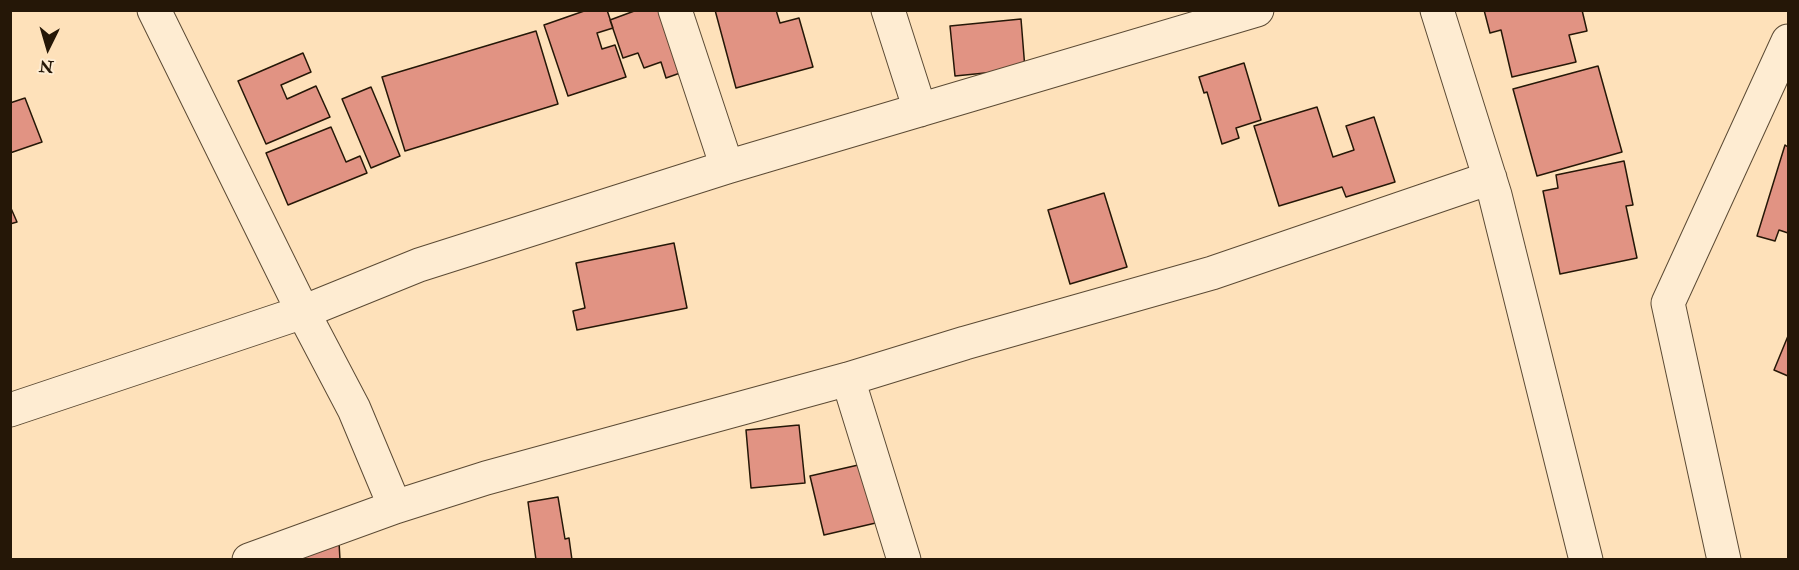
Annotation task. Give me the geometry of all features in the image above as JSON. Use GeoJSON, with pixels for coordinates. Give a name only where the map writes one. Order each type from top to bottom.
{"type":"FeatureCollection","features":[{"type":"Feature","properties":{"kind":"street"},"geometry":{"type":"LineString","coordinates":[[154,10],[303,312],[354,409],[394,507]]}},
{"type":"Feature","properties":{"kind":"street"},"geometry":{"type":"LineString","coordinates":[[675,10],[727,167]]}},
{"type":"Feature","properties":{"kind":"street"},"geometry":{"type":"LineString","coordinates":[[888,10],[920,110]]}},
{"type":"Feature","properties":{"kind":"street"},"geometry":{"type":"LineString","coordinates":[[10,410],[303,312],[419,265],[727,167],[1257,10]]}},
{"type":"Feature","properties":{"kind":"street"},"geometry":{"type":"LineString","coordinates":[[1437,10],[1490,178],[1586,560]]}},
{"type":"Feature","properties":{"kind":"street"},"geometry":{"type":"LineString","coordinates":[[1724,560],[1668,303],[1788,40]]}},
{"type":"Feature","properties":{"kind":"street"},"geometry":{"type":"LineString","coordinates":[[249,560],[394,507],[486,477],[848,379],[965,343],[1212,273],[1490,178]]}},
{"type":"Feature","properties":{"kind":"street"},"geometry":{"type":"LineString","coordinates":[[848,379],[904,560]]}},
{"type":"Feature","properties":{"kind":"building"},"geometry":{"type":"Polygon","coordinates":[[[587,10],[607,10],[613,28],[597,33],[602,49],[615,45],[626,77],[568,96],[544,25],[587,10]]]}},
{"type":"Feature","properties":{"kind":"building"},"geometry":{"type":"Polygon","coordinates":[[[637,10],[678,10],[697,67],[666,78],[661,62],[644,68],[638,53],[623,58],[610,20],[637,10]]]}},
{"type":"Feature","properties":{"kind":"building"},"geometry":{"type":"Polygon","coordinates":[[[715,10],[776,10],[780,23],[799,18],[813,67],[736,88],[715,10]]]}},
{"type":"Feature","properties":{"kind":"building"},"geometry":{"type":"Polygon","coordinates":[[[1484,10],[1582,10],[1587,31],[1569,35],[1576,62],[1512,77],[1501,30],[1490,33],[1484,10]]]}},
{"type":"Feature","properties":{"kind":"building"},"geometry":{"type":"Polygon","coordinates":[[[1021,19],[1025,69],[955,76],[950,26],[1021,19]]]}},
{"type":"Feature","properties":{"kind":"building"},"geometry":{"type":"Polygon","coordinates":[[[536,31],[558,104],[405,151],[382,77],[536,31]]]}},
{"type":"Feature","properties":{"kind":"building"},"geometry":{"type":"Polygon","coordinates":[[[303,53],[311,72],[281,85],[287,99],[316,86],[330,117],[266,144],[238,81],[303,53]]]}},
{"type":"Feature","properties":{"kind":"building"},"geometry":{"type":"Polygon","coordinates":[[[1244,63],[1261,120],[1236,128],[1239,138],[1222,144],[1207,92],[1204,93],[1199,77],[1244,63]]]}},
{"type":"Feature","properties":{"kind":"building"},"geometry":{"type":"Polygon","coordinates":[[[1598,66],[1622,152],[1537,176],[1513,89],[1598,66]]]}},
{"type":"Feature","properties":{"kind":"building"},"geometry":{"type":"Polygon","coordinates":[[[371,87],[400,156],[371,168],[342,99],[371,87]]]}},
{"type":"Feature","properties":{"kind":"building"},"geometry":{"type":"Polygon","coordinates":[[[25,98],[42,142],[10,153],[10,103],[25,98]]]}},
{"type":"Feature","properties":{"kind":"building"},"geometry":{"type":"Polygon","coordinates":[[[1317,107],[1333,157],[1354,150],[1346,126],[1374,117],[1395,182],[1346,197],[1342,187],[1279,206],[1254,126],[1317,107]]]}},
{"type":"Feature","properties":{"kind":"building"},"geometry":{"type":"Polygon","coordinates":[[[331,127],[346,162],[360,156],[367,173],[288,205],[266,153],[331,127]]]}},
{"type":"Feature","properties":{"kind":"building"},"geometry":{"type":"Polygon","coordinates":[[[1785,145],[1788,147],[1788,233],[1779,230],[1775,241],[1757,236],[1785,145]]]}},
{"type":"Feature","properties":{"kind":"building"},"geometry":{"type":"Polygon","coordinates":[[[1624,161],[1633,205],[1626,206],[1637,258],[1560,274],[1543,191],[1558,188],[1556,175],[1624,161]]]}},
{"type":"Feature","properties":{"kind":"building"},"geometry":{"type":"Polygon","coordinates":[[[1104,193],[1127,267],[1070,284],[1048,210],[1104,193]]]}},
{"type":"Feature","properties":{"kind":"building"},"geometry":{"type":"Polygon","coordinates":[[[10,206],[17,222],[10,224],[10,206]]]}},
{"type":"Feature","properties":{"kind":"building"},"geometry":{"type":"Polygon","coordinates":[[[674,243],[687,308],[577,330],[573,311],[585,308],[576,263],[674,243]]]}},
{"type":"Feature","properties":{"kind":"building"},"geometry":{"type":"Polygon","coordinates":[[[1788,336],[1788,376],[1774,370],[1788,336]]]}},
{"type":"Feature","properties":{"kind":"building"},"geometry":{"type":"Polygon","coordinates":[[[799,425],[805,483],[751,488],[746,430],[799,425]]]}},
{"type":"Feature","properties":{"kind":"building"},"geometry":{"type":"Polygon","coordinates":[[[867,463],[880,522],[824,535],[810,476],[867,463]]]}},
{"type":"Feature","properties":{"kind":"building"},"geometry":{"type":"Polygon","coordinates":[[[558,497],[565,539],[569,538],[572,560],[536,560],[528,502],[558,497]]]}},
{"type":"Feature","properties":{"kind":"building"},"geometry":{"type":"Polygon","coordinates":[[[339,542],[340,560],[302,560],[301,546],[339,542]]]}}]}
